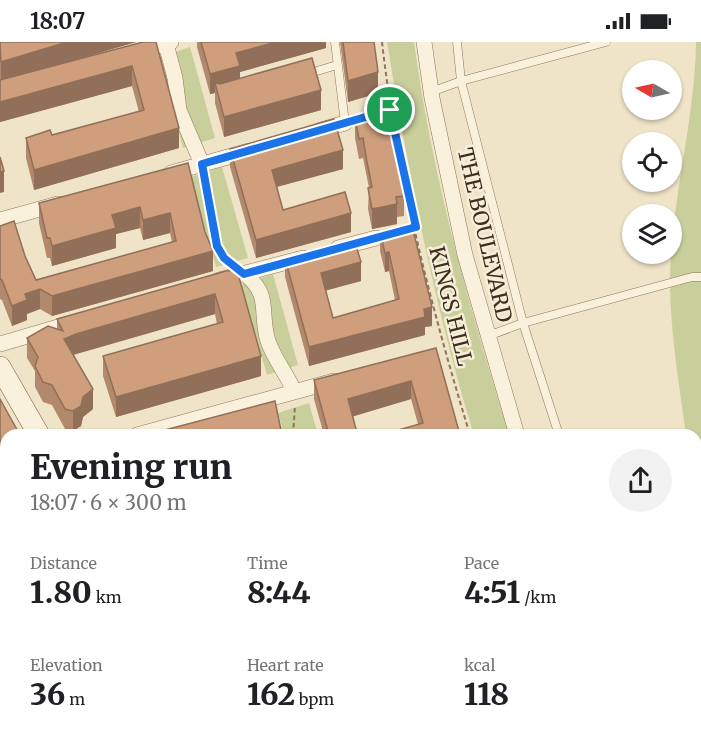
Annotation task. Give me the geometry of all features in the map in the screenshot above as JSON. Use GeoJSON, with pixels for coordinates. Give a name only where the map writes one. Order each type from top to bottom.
{"type":"FeatureCollection","features":[{"type":"Feature","properties":{"kind":"street","name":"THE BOULEVARD"},"geometry":{"type":"LineString","coordinates":[[424,42],[431,92],[465,255],[515,429]]}},
{"type":"Feature","properties":{"kind":"street"},"geometry":{"type":"LineString","coordinates":[[119,57],[168,43],[179,110],[202,164]]}},
{"type":"Feature","properties":{"kind":"street"},"geometry":{"type":"LineString","coordinates":[[301,136],[345,123]]}},
{"type":"Feature","properties":{"kind":"street"},"geometry":{"type":"LineString","coordinates":[[157,177],[268,145]]}},
{"type":"Feature","properties":{"kind":"street"},"geometry":{"type":"LineString","coordinates":[[0,220],[79,198]]}},
{"type":"Feature","properties":{"kind":"street"},"geometry":{"type":"LineString","coordinates":[[204,284],[376,238]]}},
{"type":"Feature","properties":{"kind":"street"},"geometry":{"type":"LineString","coordinates":[[244,274],[258,285],[263,296],[268,341],[294,392]]}},
{"type":"Feature","properties":{"kind":"street"},"geometry":{"type":"LineString","coordinates":[[2,343],[93,316]]}},
{"type":"Feature","properties":{"kind":"street"},"geometry":{"type":"LineString","coordinates":[[0,367],[36,429]]}},
{"type":"Feature","properties":{"kind":"street"},"geometry":{"type":"LineString","coordinates":[[159,429],[347,377]]}},
{"type":"Feature","properties":{"kind":"lane"},"geometry":{"type":"LineString","coordinates":[[334,42],[345,123]]}},
{"type":"Feature","properties":{"kind":"lane"},"geometry":{"type":"LineString","coordinates":[[457,42],[461,81],[523,323],[557,429]]}},
{"type":"Feature","properties":{"kind":"lane"},"geometry":{"type":"LineString","coordinates":[[431,92],[461,81],[606,42]]}},
{"type":"Feature","properties":{"kind":"lane"},"geometry":{"type":"LineString","coordinates":[[294,77],[337,65]]}},
{"type":"Feature","properties":{"kind":"lane"},"geometry":{"type":"LineString","coordinates":[[487,336],[523,323],[692,277],[701,277]]}},
{"type":"Feature","properties":{"kind":"path","name":"KINGS HILL"},"geometry":{"type":"LineString","coordinates":[[382,42],[390,110],[416,227],[444,350],[468,429]]}},
{"type":"Feature","properties":{"kind":"path"},"geometry":{"type":"LineString","coordinates":[[345,123],[390,110]]}},
{"type":"Feature","properties":{"kind":"path"},"geometry":{"type":"LineString","coordinates":[[202,164],[217,246],[224,258],[244,274]]}},
{"type":"Feature","properties":{"kind":"path"},"geometry":{"type":"LineString","coordinates":[[376,238],[416,227]]}},
{"type":"Feature","properties":{"kind":"path"},"geometry":{"type":"LineString","coordinates":[[436,352],[444,350]]}},
{"type":"Feature","properties":{"kind":"path"},"geometry":{"type":"LineString","coordinates":[[293,429],[294,392]]}},
{"type":"Feature","properties":{"kind":"green space"},"geometry":{"type":"Polygon","coordinates":[[[387,42],[414,42],[441,191],[480,338],[507,429],[472,429],[435,289],[404,141],[387,42]]]}},
{"type":"Feature","properties":{"kind":"green space"},"geometry":{"type":"Polygon","coordinates":[[[696,42],[701,42],[701,429],[685,429],[670,299],[671,264],[682,264],[682,204],[676,204],[678,192],[682,192],[682,167],[692,101],[696,42]]]}},
{"type":"Feature","properties":{"kind":"green space"},"geometry":{"type":"Polygon","coordinates":[[[190,47],[215,138],[183,148],[158,58],[190,47]]]}},
{"type":"Feature","properties":{"kind":"green space"},"geometry":{"type":"Polygon","coordinates":[[[222,167],[248,258],[216,267],[190,177],[222,167]]]}},
{"type":"Feature","properties":{"kind":"green space"},"geometry":{"type":"Polygon","coordinates":[[[273,274],[298,365],[267,375],[241,285],[273,274]]]}},
{"type":"Feature","properties":{"kind":"green space"},"geometry":{"type":"Polygon","coordinates":[[[309,403],[316,429],[282,429],[278,413],[309,403]]]}},
{"type":"Feature","properties":{"kind":"building"},"geometry":{"type":"Polygon","coordinates":[[[0,42],[67,42],[1,62],[0,42]]]}},
{"type":"Feature","properties":{"kind":"building"},"geometry":{"type":"Polygon","coordinates":[[[143,42],[156,42],[179,128],[34,170],[26,138],[50,130],[52,135],[144,110],[132,66],[0,102],[0,80],[143,42]]]}},
{"type":"Feature","properties":{"kind":"building"},"geometry":{"type":"Polygon","coordinates":[[[201,42],[276,42],[236,53],[240,66],[210,74],[201,42]]]}},
{"type":"Feature","properties":{"kind":"building"},"geometry":{"type":"Polygon","coordinates":[[[343,42],[374,42],[378,72],[348,81],[343,42]]]}},
{"type":"Feature","properties":{"kind":"building"},"geometry":{"type":"Polygon","coordinates":[[[312,58],[321,90],[224,117],[215,83],[220,84],[312,58]]]}},
{"type":"Feature","properties":{"kind":"building"},"geometry":{"type":"Polygon","coordinates":[[[377,112],[381,119],[388,118],[404,196],[396,197],[397,204],[372,209],[368,188],[372,187],[363,138],[359,139],[355,118],[377,112]]]}},
{"type":"Feature","properties":{"kind":"building"},"geometry":{"type":"Polygon","coordinates":[[[334,119],[343,150],[272,170],[283,210],[345,192],[351,213],[256,240],[230,149],[334,119]]]}},
{"type":"Feature","properties":{"kind":"building"},"geometry":{"type":"Polygon","coordinates":[[[0,157],[4,171],[0,172],[0,157]]]}},
{"type":"Feature","properties":{"kind":"building"},"geometry":{"type":"Polygon","coordinates":[[[188,163],[205,232],[213,251],[52,296],[40,289],[25,294],[27,300],[12,306],[0,279],[0,226],[14,221],[25,256],[36,280],[176,241],[170,213],[143,220],[140,207],[112,215],[116,228],[52,246],[50,238],[47,238],[39,203],[188,163]]]}},
{"type":"Feature","properties":{"kind":"building"},"geometry":{"type":"Polygon","coordinates":[[[402,226],[405,233],[413,230],[432,307],[424,309],[425,317],[309,347],[285,258],[354,239],[361,262],[321,273],[333,318],[399,299],[389,252],[385,253],[380,232],[402,226]]]}},
{"type":"Feature","properties":{"kind":"building"},"geometry":{"type":"Polygon","coordinates":[[[237,270],[261,356],[116,397],[103,356],[223,322],[215,294],[64,339],[93,389],[83,397],[81,406],[73,411],[65,409],[52,385],[43,382],[35,366],[38,357],[27,338],[48,326],[63,331],[57,319],[226,271],[237,270]]]}},
{"type":"Feature","properties":{"kind":"building"},"geometry":{"type":"Polygon","coordinates":[[[436,348],[458,429],[402,429],[423,423],[411,381],[348,399],[356,429],[327,429],[314,380],[436,348]]]}},
{"type":"Feature","properties":{"kind":"building"},"geometry":{"type":"Polygon","coordinates":[[[0,399],[17,429],[0,429],[0,399]]]}},
{"type":"Feature","properties":{"kind":"building"},"geometry":{"type":"Polygon","coordinates":[[[275,401],[281,429],[169,429],[275,401]]]}},
{"type":"Feature","properties":{"kind":"route"},"geometry":{"type":"LineString","coordinates":[[390,110],[416,227],[244,274],[221,255],[213,233],[202,164],[390,110]]}}]}
